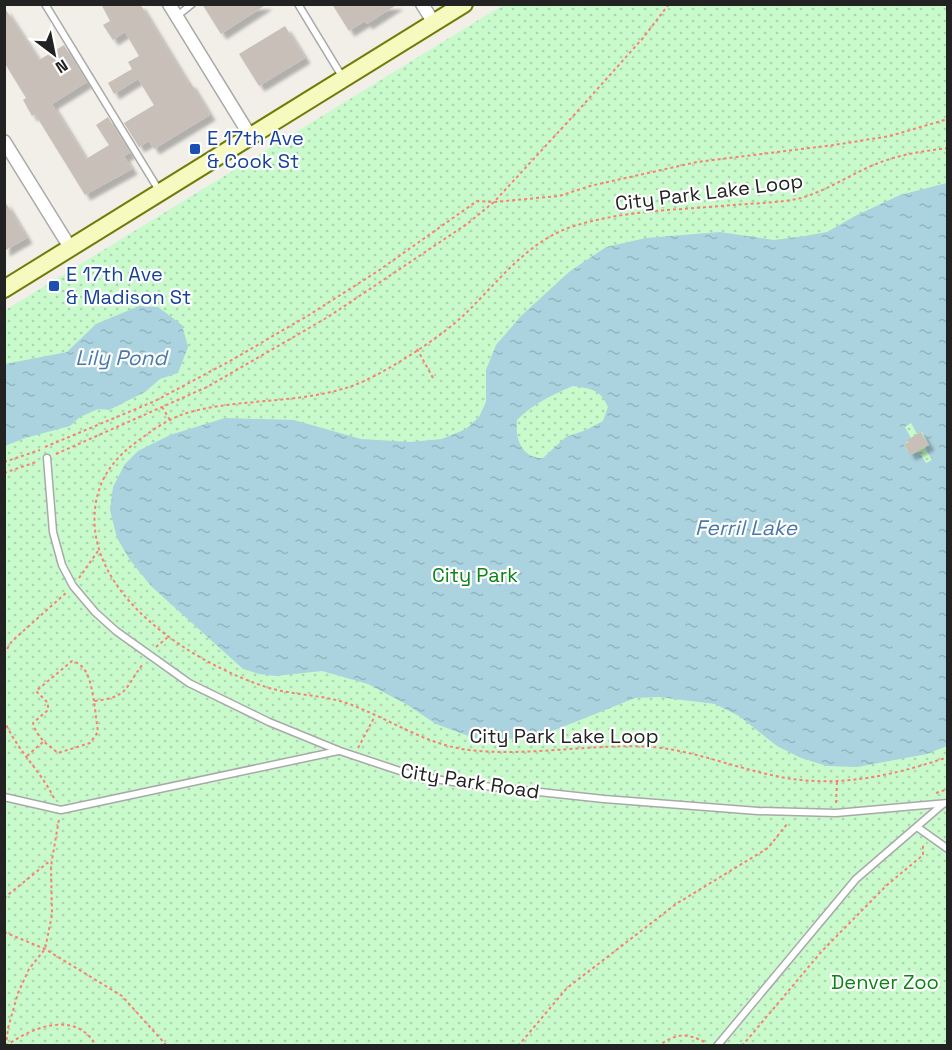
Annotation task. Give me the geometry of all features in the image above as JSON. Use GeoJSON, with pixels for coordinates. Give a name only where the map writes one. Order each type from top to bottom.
{"type":"FeatureCollection","features":[{"type":"Feature","properties":{"kind":"main road"},"geometry":{"type":"LineString","coordinates":[[4,289],[464,4]]}},
{"type":"Feature","properties":{"kind":"street"},"geometry":{"type":"LineString","coordinates":[[169,4],[251,137]]}},
{"type":"Feature","properties":{"kind":"street"},"geometry":{"type":"LineString","coordinates":[[422,4],[434,23]]}},
{"type":"Feature","properties":{"kind":"street"},"geometry":{"type":"LineString","coordinates":[[4,141],[71,249]]}},
{"type":"Feature","properties":{"kind":"lane"},"geometry":{"type":"LineString","coordinates":[[45,4],[161,193]]}},
{"type":"Feature","properties":{"kind":"lane"},"geometry":{"type":"LineString","coordinates":[[176,16],[192,4]]}},
{"type":"Feature","properties":{"kind":"lane"},"geometry":{"type":"LineString","coordinates":[[298,4],[344,79]]}},
{"type":"Feature","properties":{"kind":"lane","name":"City Park Road"},"geometry":{"type":"LineString","coordinates":[[47,458],[53,532],[62,565],[73,586],[102,619],[189,683],[269,722],[340,751],[412,775],[465,784],[628,801],[758,811],[836,813],[946,803]]}},
{"type":"Feature","properties":{"kind":"lane"},"geometry":{"type":"LineString","coordinates":[[4,797],[61,810],[340,751]]}},
{"type":"Feature","properties":{"kind":"lane","name":"City Park Road"},"geometry":{"type":"LineString","coordinates":[[715,1046],[856,879],[946,803]]}},
{"type":"Feature","properties":{"kind":"lane"},"geometry":{"type":"LineString","coordinates":[[917,826],[948,849]]}},
{"type":"Feature","properties":{"kind":"path"},"geometry":{"type":"LineString","coordinates":[[4,473],[47,458],[207,387],[328,317],[467,224],[494,202],[636,46],[669,4]]}},
{"type":"Feature","properties":{"kind":"path"},"geometry":{"type":"LineString","coordinates":[[4,462],[155,401],[212,371],[309,315],[387,265],[477,201],[494,202],[559,196],[590,186],[697,162],[890,136],[948,119]]}},
{"type":"Feature","properties":{"kind":"path","name":"City Park Lake Loop"},"geometry":{"type":"LineString","coordinates":[[948,148],[909,154],[881,162],[802,197],[773,202],[639,212],[567,228],[545,239],[522,257],[449,328],[378,374],[356,385],[302,397],[185,413],[154,429],[123,452],[105,473],[96,502],[95,525],[98,551],[113,578],[126,595],[145,617],[168,637],[197,657],[228,673],[272,689],[348,703],[447,746],[473,751],[522,752],[655,747],[778,777],[837,782],[872,778],[948,757]]}},
{"type":"Feature","properties":{"kind":"path"},"geometry":{"type":"LineString","coordinates":[[417,349],[433,378]]}},
{"type":"Feature","properties":{"kind":"path"},"geometry":{"type":"LineString","coordinates":[[162,407],[170,421]]}},
{"type":"Feature","properties":{"kind":"path"},"geometry":{"type":"LineString","coordinates":[[4,654],[19,634],[73,586],[98,551]]}},
{"type":"Feature","properties":{"kind":"path"},"geometry":{"type":"LineString","coordinates":[[94,701],[110,700],[123,693],[150,655],[168,637]]}},
{"type":"Feature","properties":{"kind":"path"},"geometry":{"type":"LineString","coordinates":[[72,661],[79,663],[87,674],[94,701],[98,732],[90,743],[58,753],[43,742],[33,723],[48,710],[48,703],[36,691],[42,684],[72,661]]}},
{"type":"Feature","properties":{"kind":"path"},"geometry":{"type":"LineString","coordinates":[[354,756],[375,716]]}},
{"type":"Feature","properties":{"kind":"path"},"geometry":{"type":"LineString","coordinates":[[4,720],[26,757],[45,780],[61,810],[52,860],[52,915],[45,949],[29,969],[18,993],[8,1028],[6,1046]]}},
{"type":"Feature","properties":{"kind":"path"},"geometry":{"type":"LineString","coordinates":[[26,757],[43,742]]}},
{"type":"Feature","properties":{"kind":"path"},"geometry":{"type":"LineString","coordinates":[[836,813],[837,782]]}},
{"type":"Feature","properties":{"kind":"path"},"geometry":{"type":"LineString","coordinates":[[518,1046],[567,988],[676,904],[768,848],[787,824]]}},
{"type":"Feature","properties":{"kind":"path"},"geometry":{"type":"LineString","coordinates":[[742,1046],[822,951],[887,885],[922,855],[923,844]]}},
{"type":"Feature","properties":{"kind":"path"},"geometry":{"type":"LineString","coordinates":[[4,898],[52,860]]}},
{"type":"Feature","properties":{"kind":"path"},"geometry":{"type":"LineString","coordinates":[[4,932],[45,949],[122,996],[167,1046]]}},
{"type":"Feature","properties":{"kind":"path"},"geometry":{"type":"LineString","coordinates":[[6,1046],[16,1038],[59,1023],[83,1029],[92,1036],[96,1046]]}},
{"type":"Feature","properties":{"kind":"path"},"geometry":{"type":"LineString","coordinates":[[657,1046],[677,1034],[692,1036],[715,1046]]}},
{"type":"Feature","properties":{"kind":"green space","name":"City Park"},"geometry":{"type":"Polygon","coordinates":[[[503,5],[947,5],[947,1045],[5,1045],[4,311],[503,5]]]}},
{"type":"Feature","properties":{"kind":"water","name":"Ferril Lake"},"geometry":{"type":"Polygon","coordinates":[[[947,183],[947,746],[927,754],[857,767],[827,766],[801,758],[777,746],[739,716],[715,704],[659,697],[635,698],[550,732],[518,739],[474,738],[436,724],[406,704],[368,684],[322,671],[276,676],[243,669],[151,586],[130,560],[117,538],[110,510],[113,487],[125,464],[138,451],[170,435],[225,418],[294,420],[361,439],[410,442],[442,439],[466,429],[479,417],[486,402],[486,370],[496,345],[521,316],[569,272],[606,247],[646,238],[720,232],[774,240],[805,236],[827,232],[900,195],[947,183]],[[573,386],[537,404],[517,420],[517,434],[521,446],[529,455],[543,458],[566,437],[603,421],[608,407],[602,397],[590,389],[573,386]],[[911,423],[905,427],[911,438],[904,445],[910,455],[919,452],[926,463],[932,460],[925,448],[929,445],[922,432],[917,434],[911,423]]]}},
{"type":"Feature","properties":{"kind":"water","name":"Lily Pond"},"geometry":{"type":"Polygon","coordinates":[[[139,306],[158,307],[182,325],[188,347],[178,373],[160,379],[145,392],[109,410],[98,409],[80,417],[70,426],[5,446],[5,364],[67,352],[96,324],[139,306]]]}},
{"type":"Feature","properties":{"kind":"building"},"geometry":{"type":"Polygon","coordinates":[[[101,4],[140,4],[210,115],[154,149],[149,141],[139,147],[124,123],[154,105],[138,79],[114,94],[108,83],[132,69],[128,62],[139,56],[125,32],[113,40],[103,25],[110,21],[101,4]]]}},
{"type":"Feature","properties":{"kind":"building"},"geometry":{"type":"Polygon","coordinates":[[[202,4],[267,4],[221,34],[202,4]]]}},
{"type":"Feature","properties":{"kind":"building"},"geometry":{"type":"Polygon","coordinates":[[[332,4],[398,4],[367,24],[365,21],[349,31],[332,4]]]}},
{"type":"Feature","properties":{"kind":"building"},"geometry":{"type":"Polygon","coordinates":[[[4,7],[39,60],[64,45],[87,82],[52,104],[86,159],[109,145],[96,125],[108,117],[130,153],[124,156],[132,169],[85,195],[35,114],[32,116],[23,100],[26,98],[4,62],[4,7]]]}},
{"type":"Feature","properties":{"kind":"building"},"geometry":{"type":"Polygon","coordinates":[[[285,26],[305,58],[259,86],[239,54],[285,26]]]}},
{"type":"Feature","properties":{"kind":"building"},"geometry":{"type":"Polygon","coordinates":[[[4,200],[27,238],[4,251],[4,200]]]}},
{"type":"Feature","properties":{"kind":"building"},"geometry":{"type":"Polygon","coordinates":[[[921,432],[929,445],[910,455],[904,444],[921,432]]]}},
{"type":"Feature","properties":{"kind":"place","name":"E 17th Ave & Cook St"},"geometry":{"type":"Point","coordinates":[195,149]}},
{"type":"Feature","properties":{"kind":"place","name":"E 17th Ave & Madison St"},"geometry":{"type":"Point","coordinates":[54,286]}},
{"type":"Feature","properties":{"kind":"park label","name":"Denver Zoo"},"geometry":{"type":"Point","coordinates":[885,982]}}]}
